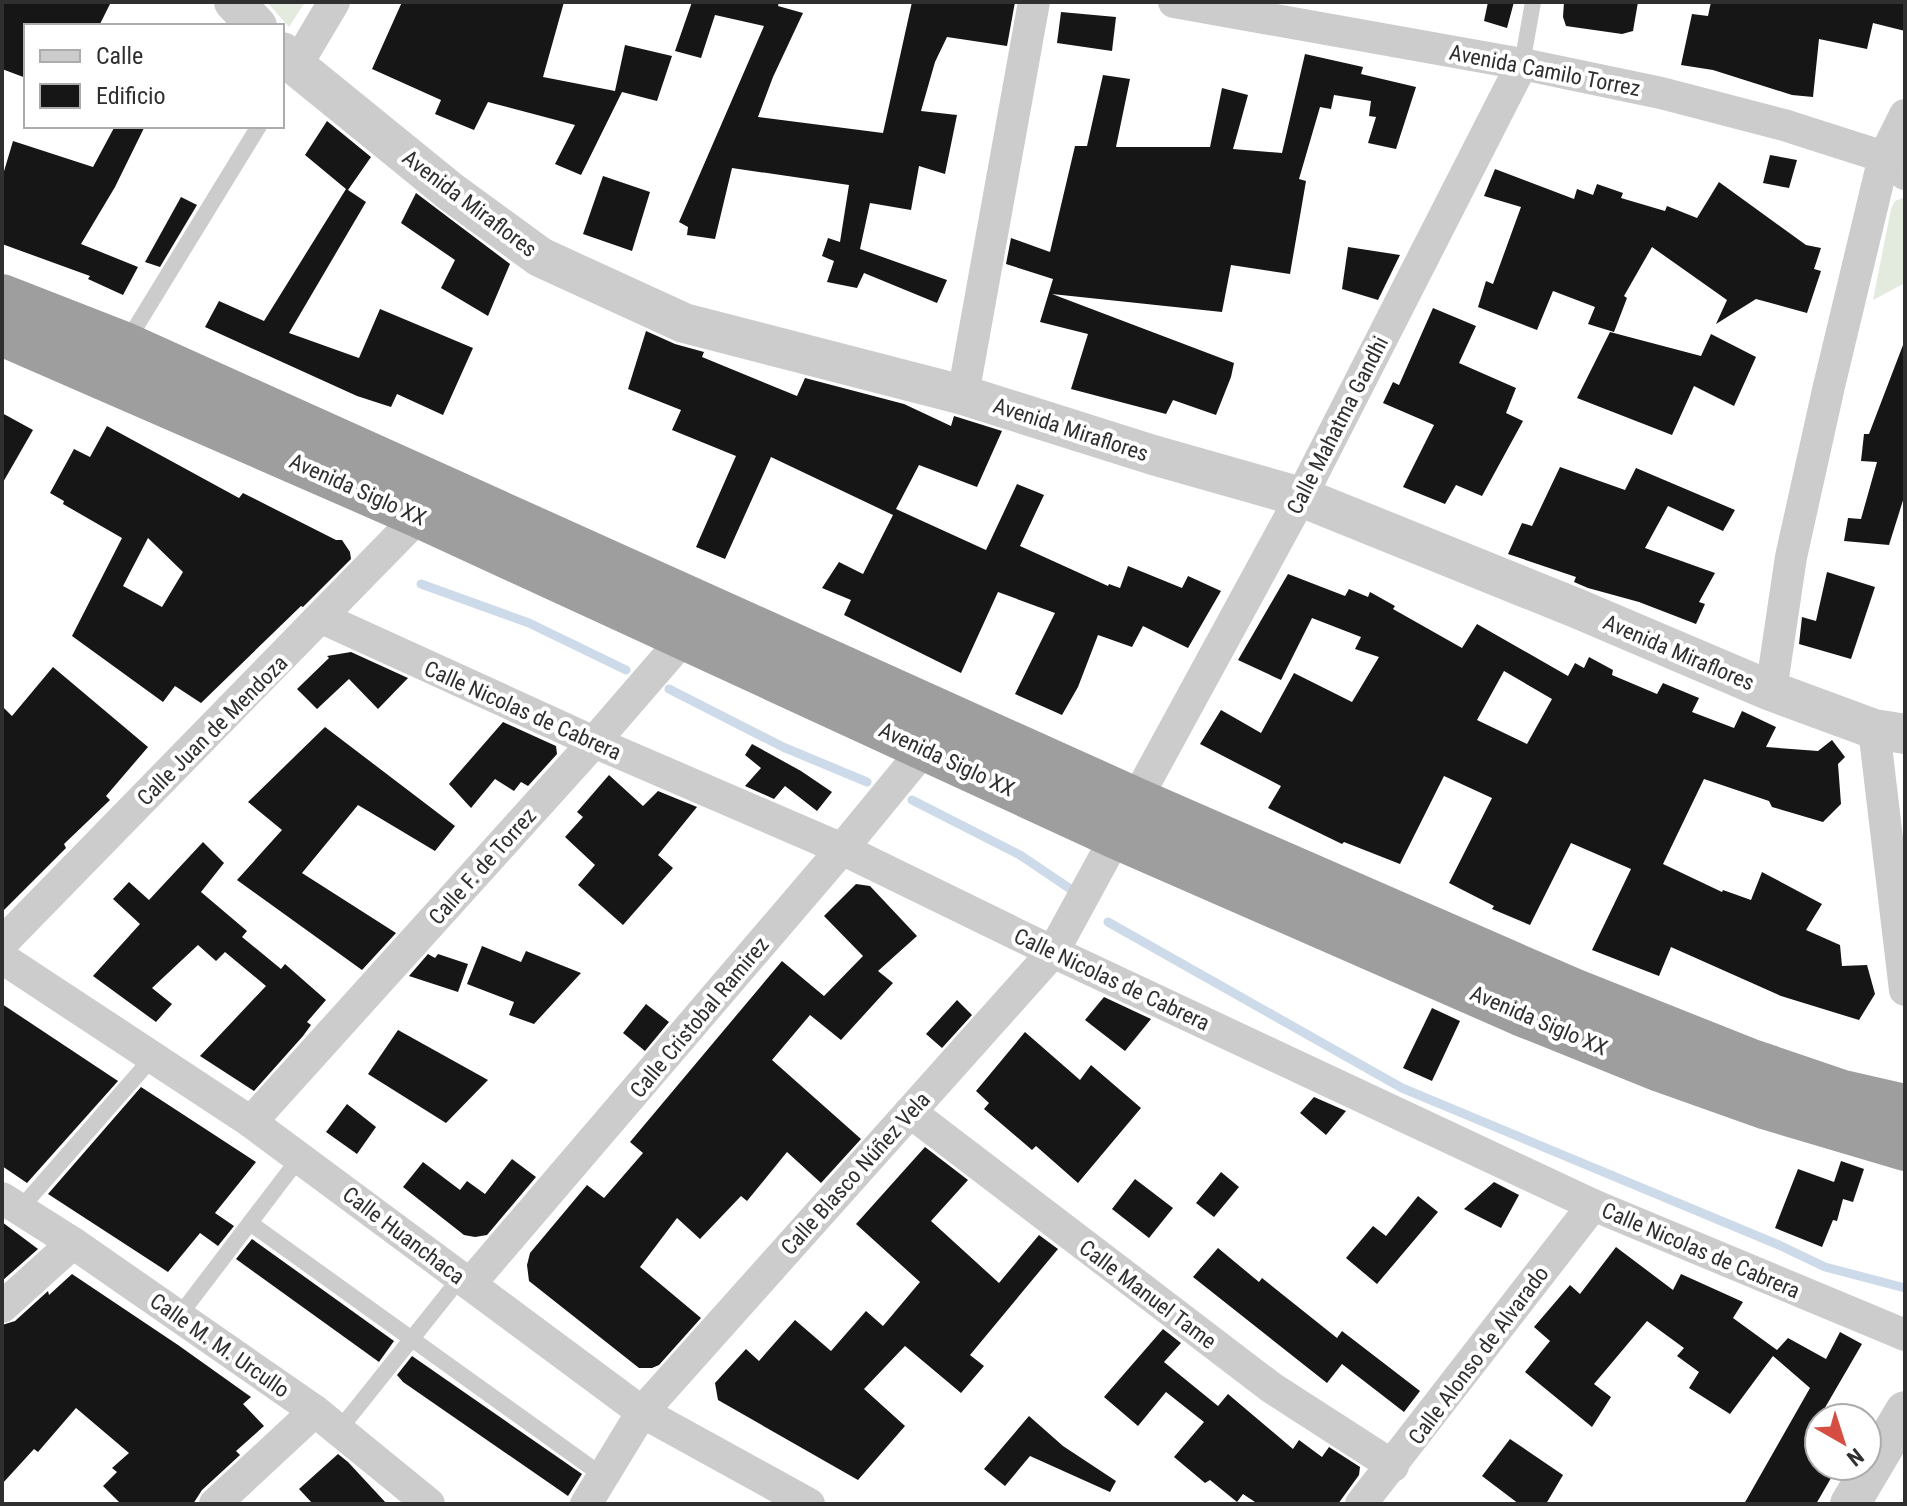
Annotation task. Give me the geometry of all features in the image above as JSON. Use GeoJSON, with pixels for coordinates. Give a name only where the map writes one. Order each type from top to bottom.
{"type":"FeatureCollection","features":[{"type":"Feature","properties":{"kind":"highway","name":"Avenida Siglo XX"},"geometry":{"type":"LineString","coordinates":[[2,296],[125,344],[697,624],[1126,818],[1523,1015],[1660,1070],[1767,1108],[1905,1149]]}},
{"type":"Feature","properties":{"kind":"highway","name":"Avenida Siglo XX"},"geometry":{"type":"LineString","coordinates":[[2,334],[419,516],[697,624],[925,748],[1126,818],[1776,1069],[1843,1092],[1905,1106]]}},
{"type":"Feature","properties":{"kind":"street"},"geometry":{"type":"LineString","coordinates":[[234,2],[255,24]]}},
{"type":"Feature","properties":{"kind":"street"},"geometry":{"type":"LineString","coordinates":[[289,65],[334,2]]}},
{"type":"Feature","properties":{"kind":"street"},"geometry":{"type":"LineString","coordinates":[[963,395],[1034,2]]}},
{"type":"Feature","properties":{"kind":"street","name":"Avenida Camilo Torrez"},"geometry":{"type":"LineString","coordinates":[[1174,2],[1522,64],[1661,93],[1769,121],[1895,165]]}},
{"type":"Feature","properties":{"kind":"street","name":"Calle Mahatma Gandhi"},"geometry":{"type":"LineString","coordinates":[[1126,818],[1301,497],[1522,64]]}},
{"type":"Feature","properties":{"kind":"street","name":"Avenida Miraflores"},"geometry":{"type":"LineString","coordinates":[[289,65],[451,192],[540,257],[684,323],[963,395],[1153,455],[1301,497],[1562,602],[1771,691],[1890,732]]}},
{"type":"Feature","properties":{"kind":"street"},"geometry":{"type":"LineString","coordinates":[[1771,691],[1791,557],[1895,165],[1905,115]]}},
{"type":"Feature","properties":{"kind":"street","name":"Calle Juan de Mendoza"},"geometry":{"type":"LineString","coordinates":[[2,943],[419,516]]}},
{"type":"Feature","properties":{"kind":"street","name":"Calle Nicolas de Cabrera"},"geometry":{"type":"LineString","coordinates":[[322,618],[594,742],[842,849],[1053,952],[1593,1205],[1905,1335]]}},
{"type":"Feature","properties":{"kind":"street","name":"Calle F. de Torrez"},"geometry":{"type":"LineString","coordinates":[[251,1122],[697,624]]}},
{"type":"Feature","properties":{"kind":"street"},"geometry":{"type":"LineString","coordinates":[[1890,732],[1905,990]]}},
{"type":"Feature","properties":{"kind":"street","name":"Calle Cristobal Ramirez"},"geometry":{"type":"LineString","coordinates":[[466,1281],[842,849],[925,748]]}},
{"type":"Feature","properties":{"kind":"street","name":"Calle Blasco Núñez Vela"},"geometry":{"type":"LineString","coordinates":[[586,1504],[642,1412],[1053,952],[1126,818]]}},
{"type":"Feature","properties":{"kind":"street","name":"Calle Huanchaca"},"geometry":{"type":"LineString","coordinates":[[2,958],[251,1122],[642,1412],[809,1504]]}},
{"type":"Feature","properties":{"kind":"street","name":"Calle Manuel Tame"},"geometry":{"type":"LineString","coordinates":[[910,1112],[1272,1388],[1393,1466]]}},
{"type":"Feature","properties":{"kind":"street","name":"Calle M. M. Urcullo"},"geometry":{"type":"LineString","coordinates":[[11,1204],[73,1243],[327,1420],[429,1504]]}},
{"type":"Feature","properties":{"kind":"street","name":"Calle Alonso de Alvarado"},"geometry":{"type":"LineString","coordinates":[[1361,1504],[1593,1205]]}},
{"type":"Feature","properties":{"kind":"street"},"geometry":{"type":"LineString","coordinates":[[2,1307],[73,1243]]}},
{"type":"Feature","properties":{"kind":"street"},"geometry":{"type":"LineString","coordinates":[[1850,1504],[1905,1411]]}},
{"type":"Feature","properties":{"kind":"street"},"geometry":{"type":"LineString","coordinates":[[215,1504],[327,1420]]}},
{"type":"Feature","properties":{"kind":"lane","name":"Calle Mahatma Gandhi"},"geometry":{"type":"LineString","coordinates":[[1522,64],[1533,2]]}},
{"type":"Feature","properties":{"kind":"lane"},"geometry":{"type":"LineString","coordinates":[[125,344],[258,128]]}},
{"type":"Feature","properties":{"kind":"lane"},"geometry":{"type":"LineString","coordinates":[[11,1204],[153,1057]]}},
{"type":"Feature","properties":{"kind":"lane"},"geometry":{"type":"LineString","coordinates":[[179,1316],[300,1157]]}},
{"type":"Feature","properties":{"kind":"lane"},"geometry":{"type":"LineString","coordinates":[[250,1223],[603,1476]]}},
{"type":"Feature","properties":{"kind":"lane"},"geometry":{"type":"LineString","coordinates":[[327,1420],[411,1340],[466,1281]]}},
{"type":"Feature","properties":{"kind":"shaded area"},"geometry":{"type":"Polygon","coordinates":[[[267,2],[305,2],[289,27],[267,2]]]}},
{"type":"Feature","properties":{"kind":"shaded area"},"geometry":{"type":"Polygon","coordinates":[[[1905,197],[1905,283],[1873,300],[1891,209],[1895,201],[1905,197]]]}},
{"type":"Feature","properties":{"kind":"building"},"geometry":{"type":"Polygon","coordinates":[[[2,2],[111,2],[100,24],[24,24],[24,77],[2,69],[2,2]]]}},
{"type":"Feature","properties":{"kind":"building"},"geometry":{"type":"Polygon","coordinates":[[[402,2],[564,2],[543,77],[615,91],[625,45],[672,56],[657,101],[622,92],[581,175],[555,164],[575,125],[488,102],[474,130],[435,114],[441,100],[372,69],[402,2]]]}},
{"type":"Feature","properties":{"kind":"building"},"geometry":{"type":"Polygon","coordinates":[[[692,2],[779,2],[778,6],[803,13],[758,117],[883,133],[912,2],[1015,2],[1007,46],[947,37],[935,62],[921,111],[957,115],[945,174],[919,166],[911,210],[870,203],[860,249],[947,280],[937,303],[864,273],[857,288],[827,282],[834,261],[822,256],[828,238],[840,242],[849,185],[732,168],[715,239],[687,235],[688,227],[679,222],[764,26],[715,15],[701,58],[675,51],[692,2]]]}},
{"type":"Feature","properties":{"kind":"building"},"geometry":{"type":"Polygon","coordinates":[[[1488,2],[1514,2],[1507,28],[1484,21],[1488,2]]]}},
{"type":"Feature","properties":{"kind":"building"},"geometry":{"type":"Polygon","coordinates":[[[1564,2],[1638,2],[1633,31],[1622,34],[1566,26],[1564,2]]]}},
{"type":"Feature","properties":{"kind":"building"},"geometry":{"type":"Polygon","coordinates":[[[1711,2],[1905,2],[1905,31],[1873,23],[1867,49],[1819,39],[1813,97],[1792,95],[1713,70],[1681,65],[1692,14],[1708,16],[1711,2]]]}},
{"type":"Feature","properties":{"kind":"building"},"geometry":{"type":"Polygon","coordinates":[[[1061,12],[1116,17],[1112,51],[1057,43],[1061,12]]]}},
{"type":"Feature","properties":{"kind":"building"},"geometry":{"type":"Polygon","coordinates":[[[1305,54],[1363,67],[1361,74],[1416,87],[1396,149],[1368,143],[1376,117],[1369,116],[1371,101],[1334,95],[1331,109],[1320,107],[1299,179],[1306,181],[1290,274],[1231,265],[1222,312],[1052,294],[1234,363],[1216,415],[1173,400],[1166,414],[1071,389],[1088,334],[1040,322],[1053,279],[1006,264],[1011,238],[1050,252],[1075,146],[1087,146],[1103,75],[1130,79],[1116,147],[1210,147],[1222,88],[1248,95],[1233,149],[1282,153],[1305,54]]]}},
{"type":"Feature","properties":{"kind":"building"},"geometry":{"type":"Polygon","coordinates":[[[327,121],[371,157],[348,190],[366,202],[289,333],[359,358],[380,309],[473,348],[443,415],[397,394],[391,407],[357,396],[205,327],[219,301],[264,321],[346,189],[305,155],[327,121]]]}},
{"type":"Feature","properties":{"kind":"building"},"geometry":{"type":"Polygon","coordinates":[[[114,128],[144,128],[115,187],[81,244],[138,267],[123,295],[88,279],[90,276],[2,244],[2,178],[13,141],[93,167],[114,128]]]}},
{"type":"Feature","properties":{"kind":"building"},"geometry":{"type":"Polygon","coordinates":[[[1770,155],[1797,160],[1789,188],[1763,183],[1770,155]]]}},
{"type":"Feature","properties":{"kind":"building"},"geometry":{"type":"Polygon","coordinates":[[[1495,169],[1574,199],[1577,189],[1593,195],[1597,184],[1623,193],[1621,198],[1665,211],[1667,206],[1697,218],[1719,182],[1806,245],[1821,248],[1814,269],[1821,271],[1807,313],[1756,299],[1716,324],[1727,300],[1652,247],[1624,296],[1627,298],[1614,332],[1588,324],[1595,307],[1553,291],[1537,330],[1478,307],[1486,281],[1493,284],[1521,207],[1484,196],[1495,169]]]}},
{"type":"Feature","properties":{"kind":"building"},"geometry":{"type":"Polygon","coordinates":[[[603,176],[650,192],[632,251],[583,234],[603,176]]]}},
{"type":"Feature","properties":{"kind":"building"},"geometry":{"type":"Polygon","coordinates":[[[416,193],[510,264],[488,316],[441,288],[455,260],[401,223],[416,193]]]}},
{"type":"Feature","properties":{"kind":"building"},"geometry":{"type":"Polygon","coordinates":[[[181,197],[197,205],[160,267],[145,262],[181,197]]]}},
{"type":"Feature","properties":{"kind":"building"},"geometry":{"type":"Polygon","coordinates":[[[1348,247],[1400,255],[1378,300],[1342,289],[1348,247]]]}},
{"type":"Feature","properties":{"kind":"building"},"geometry":{"type":"Polygon","coordinates":[[[1433,308],[1476,326],[1459,363],[1516,388],[1506,413],[1523,421],[1482,496],[1456,485],[1445,504],[1403,487],[1434,425],[1383,403],[1393,382],[1399,385],[1433,308]]]}},
{"type":"Feature","properties":{"kind":"building"},"geometry":{"type":"Polygon","coordinates":[[[646,331],[704,352],[702,357],[797,396],[805,378],[904,404],[951,426],[954,416],[1002,431],[977,487],[919,465],[896,509],[986,550],[1017,484],[1044,495],[1020,546],[1108,586],[1120,588],[1128,566],[1182,588],[1188,576],[1221,591],[1188,648],[1143,626],[1132,647],[1098,635],[1078,687],[1062,715],[1015,694],[1055,613],[998,592],[961,673],[844,615],[851,600],[822,588],[839,562],[863,574],[893,515],[771,457],[725,559],[696,547],[736,456],[672,430],[681,410],[628,389],[646,331]]]}},
{"type":"Feature","properties":{"kind":"building"},"geometry":{"type":"Polygon","coordinates":[[[1610,332],[1701,356],[1711,334],[1756,357],[1734,406],[1694,386],[1672,435],[1577,398],[1610,332]]]}},
{"type":"Feature","properties":{"kind":"building"},"geometry":{"type":"Polygon","coordinates":[[[1903,345],[1905,494],[1889,545],[1844,541],[1848,518],[1861,519],[1877,462],[1861,461],[1864,434],[1869,434],[1903,345]]]}},
{"type":"Feature","properties":{"kind":"building"},"geometry":{"type":"Polygon","coordinates":[[[2,413],[33,430],[2,484],[2,413]]]}},
{"type":"Feature","properties":{"kind":"building"},"geometry":{"type":"Polygon","coordinates":[[[107,426],[239,498],[243,493],[336,540],[342,540],[351,559],[201,703],[175,686],[163,702],[72,636],[122,538],[63,504],[64,501],[50,493],[74,449],[90,457],[107,426]],[[148,538],[123,586],[162,607],[183,572],[148,538]]]}},
{"type":"Feature","properties":{"kind":"building"},"geometry":{"type":"Polygon","coordinates":[[[1560,467],[1625,490],[1636,468],[1735,510],[1723,531],[1668,506],[1645,548],[1715,573],[1699,602],[1705,604],[1696,624],[1639,602],[1588,588],[1574,582],[1576,577],[1508,554],[1522,523],[1532,526],[1560,467]]]}},
{"type":"Feature","properties":{"kind":"building"},"geometry":{"type":"Polygon","coordinates":[[[1827,572],[1875,587],[1851,659],[1799,644],[1802,617],[1816,621],[1827,572]]]}},
{"type":"Feature","properties":{"kind":"building"},"geometry":{"type":"Polygon","coordinates":[[[1288,574],[1345,596],[1349,589],[1368,597],[1370,592],[1395,606],[1393,609],[1462,648],[1477,624],[1568,676],[1575,663],[1584,668],[1589,657],[1613,670],[1612,675],[1657,694],[1663,683],[1699,698],[1692,712],[1734,728],[1742,711],[1776,727],[1766,747],[1818,751],[1832,740],[1845,757],[1838,764],[1841,804],[1823,822],[1772,807],[1769,801],[1704,779],[1663,864],[1722,892],[1751,900],[1762,872],[1822,904],[1806,930],[1840,945],[1842,966],[1867,965],[1875,994],[1859,1020],[1781,996],[1671,947],[1659,976],[1592,950],[1631,869],[1571,843],[1530,925],[1492,909],[1494,906],[1449,883],[1492,798],[1444,776],[1400,864],[1344,842],[1342,844],[1268,808],[1281,786],[1200,744],[1221,710],[1261,733],[1294,673],[1352,702],[1379,657],[1355,649],[1361,637],[1312,618],[1281,680],[1238,660],[1288,574]],[[1504,671],[1477,720],[1527,744],[1552,699],[1504,671]]]}},
{"type":"Feature","properties":{"kind":"building"},"geometry":{"type":"Polygon","coordinates":[[[351,652],[408,678],[378,709],[349,679],[317,709],[297,689],[329,658],[327,656],[351,652]]]}},
{"type":"Feature","properties":{"kind":"building"},"geometry":{"type":"Polygon","coordinates":[[[53,667],[148,747],[106,796],[110,800],[64,844],[66,848],[2,912],[2,706],[12,716],[53,667]]]}},
{"type":"Feature","properties":{"kind":"building"},"geometry":{"type":"Polygon","coordinates":[[[503,722],[556,746],[557,754],[528,786],[521,782],[514,791],[495,779],[471,808],[449,784],[503,722]]]}},
{"type":"Feature","properties":{"kind":"building"},"geometry":{"type":"Polygon","coordinates":[[[325,727],[455,826],[435,851],[358,805],[302,873],[396,933],[362,970],[237,880],[282,830],[248,802],[325,727]]]}},
{"type":"Feature","properties":{"kind":"building"},"geometry":{"type":"Polygon","coordinates":[[[752,744],[832,792],[817,811],[785,786],[774,799],[745,786],[761,768],[745,755],[752,744]]]}},
{"type":"Feature","properties":{"kind":"building"},"geometry":{"type":"Polygon","coordinates":[[[609,775],[643,806],[658,791],[697,807],[658,855],[673,868],[623,925],[578,885],[595,865],[565,837],[583,817],[577,812],[609,775]]]}},
{"type":"Feature","properties":{"kind":"building"},"geometry":{"type":"Polygon","coordinates":[[[203,842],[224,863],[201,892],[247,931],[242,937],[281,969],[285,964],[326,1000],[307,1022],[311,1025],[303,1036],[254,1091],[200,1056],[266,986],[225,952],[216,961],[198,945],[152,988],[172,1004],[156,1022],[93,976],[140,924],[113,899],[129,882],[149,900],[203,842]]]}},
{"type":"Feature","properties":{"kind":"building"},"geometry":{"type":"Polygon","coordinates":[[[856,884],[870,886],[917,936],[878,971],[893,983],[841,1040],[810,1015],[772,1060],[861,1139],[821,1183],[787,1152],[747,1201],[741,1196],[700,1239],[677,1218],[640,1267],[701,1318],[659,1365],[639,1368],[529,1281],[527,1265],[530,1253],[587,1185],[604,1198],[643,1153],[630,1142],[782,961],[824,996],[863,956],[824,916],[856,884]]]}},
{"type":"Feature","properties":{"kind":"building"},"geometry":{"type":"Polygon","coordinates":[[[482,946],[521,962],[526,951],[581,973],[534,1024],[509,1015],[514,1002],[467,984],[482,946]]]}},
{"type":"Feature","properties":{"kind":"building"},"geometry":{"type":"Polygon","coordinates":[[[428,954],[435,958],[438,954],[468,964],[458,992],[409,976],[428,954]]]}},
{"type":"Feature","properties":{"kind":"building"},"geometry":{"type":"Polygon","coordinates":[[[1104,997],[1151,1019],[1125,1051],[1085,1020],[1104,997]]]}},
{"type":"Feature","properties":{"kind":"building"},"geometry":{"type":"Polygon","coordinates":[[[957,1000],[972,1015],[942,1048],[926,1034],[957,1000]]]}},
{"type":"Feature","properties":{"kind":"building"},"geometry":{"type":"Polygon","coordinates":[[[2,1004],[118,1081],[27,1183],[2,1166],[2,1004]]]}},
{"type":"Feature","properties":{"kind":"building"},"geometry":{"type":"Polygon","coordinates":[[[646,1004],[669,1022],[645,1051],[623,1033],[646,1004]]]}},
{"type":"Feature","properties":{"kind":"building"},"geometry":{"type":"Polygon","coordinates":[[[1432,1008],[1460,1021],[1432,1081],[1403,1068],[1432,1008]]]}},
{"type":"Feature","properties":{"kind":"building"},"geometry":{"type":"Polygon","coordinates":[[[398,1030],[488,1080],[446,1123],[368,1074],[398,1030]]]}},
{"type":"Feature","properties":{"kind":"building"},"geometry":{"type":"Polygon","coordinates":[[[1025,1032],[1080,1080],[1091,1065],[1141,1108],[1078,1183],[1036,1146],[1032,1150],[984,1109],[989,1103],[976,1091],[1025,1032]]]}},
{"type":"Feature","properties":{"kind":"building"},"geometry":{"type":"Polygon","coordinates":[[[141,1087],[256,1162],[215,1213],[234,1226],[218,1246],[200,1233],[168,1272],[48,1194],[141,1087]]]}},
{"type":"Feature","properties":{"kind":"building"},"geometry":{"type":"Polygon","coordinates":[[[1314,1097],[1346,1111],[1326,1135],[1300,1113],[1314,1097]]]}},
{"type":"Feature","properties":{"kind":"building"},"geometry":{"type":"Polygon","coordinates":[[[347,1104],[376,1127],[357,1154],[326,1132],[347,1104]]]}},
{"type":"Feature","properties":{"kind":"building"},"geometry":{"type":"Polygon","coordinates":[[[925,1147],[968,1180],[931,1221],[999,1283],[1039,1235],[1058,1249],[970,1355],[984,1366],[961,1393],[905,1346],[864,1389],[905,1426],[858,1480],[718,1400],[715,1383],[746,1349],[759,1361],[795,1320],[831,1351],[866,1311],[883,1326],[920,1282],[856,1224],[925,1147]]]}},
{"type":"Feature","properties":{"kind":"building"},"geometry":{"type":"Polygon","coordinates":[[[512,1159],[536,1177],[487,1235],[464,1235],[403,1187],[423,1162],[460,1190],[467,1181],[485,1194],[512,1159]]]}},
{"type":"Feature","properties":{"kind":"building"},"geometry":{"type":"Polygon","coordinates":[[[1841,1161],[1864,1169],[1853,1202],[1843,1199],[1837,1221],[1833,1220],[1822,1247],[1775,1228],[1798,1169],[1834,1182],[1841,1161]]]}},
{"type":"Feature","properties":{"kind":"building"},"geometry":{"type":"Polygon","coordinates":[[[1221,1172],[1239,1187],[1214,1217],[1196,1203],[1221,1172]]]}},
{"type":"Feature","properties":{"kind":"building"},"geometry":{"type":"Polygon","coordinates":[[[1135,1179],[1173,1208],[1149,1238],[1112,1209],[1135,1179]]]}},
{"type":"Feature","properties":{"kind":"building"},"geometry":{"type":"Polygon","coordinates":[[[1494,1182],[1519,1195],[1501,1228],[1464,1209],[1494,1182]]]}},
{"type":"Feature","properties":{"kind":"building"},"geometry":{"type":"Polygon","coordinates":[[[1418,1196],[1438,1212],[1377,1284],[1346,1258],[1373,1226],[1386,1236],[1418,1196]]]}},
{"type":"Feature","properties":{"kind":"building"},"geometry":{"type":"Polygon","coordinates":[[[2,1222],[38,1249],[2,1281],[2,1222]]]}},
{"type":"Feature","properties":{"kind":"building"},"geometry":{"type":"Polygon","coordinates":[[[252,1239],[394,1341],[379,1362],[236,1259],[252,1239]]]}},
{"type":"Feature","properties":{"kind":"building"},"geometry":{"type":"Polygon","coordinates":[[[1616,1247],[1673,1290],[1681,1274],[1743,1302],[1733,1318],[1777,1350],[1788,1338],[1826,1359],[1840,1332],[1862,1344],[1828,1402],[1803,1402],[1803,1482],[1829,1482],[1816,1504],[1744,1504],[1810,1388],[1773,1356],[1730,1414],[1689,1388],[1699,1372],[1677,1356],[1684,1348],[1647,1321],[1594,1384],[1611,1397],[1592,1427],[1525,1372],[1550,1341],[1534,1327],[1570,1285],[1580,1294],[1616,1247]]]}},
{"type":"Feature","properties":{"kind":"building"},"geometry":{"type":"Polygon","coordinates":[[[1218,1248],[1259,1282],[1262,1278],[1337,1338],[1342,1331],[1420,1391],[1404,1412],[1342,1364],[1327,1383],[1193,1277],[1218,1248]]]}},
{"type":"Feature","properties":{"kind":"building"},"geometry":{"type":"Polygon","coordinates":[[[72,1274],[251,1397],[243,1404],[264,1426],[236,1451],[240,1455],[202,1490],[193,1504],[121,1504],[103,1486],[117,1472],[112,1468],[129,1453],[76,1408],[38,1452],[34,1449],[2,1484],[2,1325],[15,1321],[72,1274]]]}},
{"type":"Feature","properties":{"kind":"building"},"geometry":{"type":"Polygon","coordinates":[[[1163,1329],[1181,1343],[1164,1362],[1218,1406],[1228,1394],[1293,1449],[1299,1440],[1322,1457],[1329,1447],[1360,1467],[1359,1475],[1338,1504],[1258,1504],[1243,1494],[1237,1502],[1210,1480],[1205,1483],[1174,1457],[1204,1422],[1166,1392],[1138,1426],[1104,1397],[1163,1329]]]}},
{"type":"Feature","properties":{"kind":"building"},"geometry":{"type":"Polygon","coordinates":[[[412,1356],[582,1474],[568,1496],[403,1382],[397,1375],[412,1356]]]}},
{"type":"Feature","properties":{"kind":"building"},"geometry":{"type":"Polygon","coordinates":[[[1029,1416],[1063,1446],[1116,1481],[1110,1492],[1030,1456],[1005,1486],[984,1469],[1029,1416]]]}},
{"type":"Feature","properties":{"kind":"building"},"geometry":{"type":"Polygon","coordinates":[[[1510,1439],[1563,1475],[1546,1504],[1519,1504],[1482,1476],[1510,1439]]]}},
{"type":"Feature","properties":{"kind":"building"},"geometry":{"type":"Polygon","coordinates":[[[338,1454],[387,1504],[313,1504],[299,1489],[338,1454]]]}},
{"type":"Feature","properties":{"kind":"waterway"},"geometry":{"type":"LineString","coordinates":[[421,584],[529,623],[626,670]]}},
{"type":"Feature","properties":{"kind":"waterway"},"geometry":{"type":"LineString","coordinates":[[669,689],[783,747],[867,782]]}},
{"type":"Feature","properties":{"kind":"waterway"},"geometry":{"type":"LineString","coordinates":[[912,800],[1020,855],[1069,888]]}},
{"type":"Feature","properties":{"kind":"waterway"},"geometry":{"type":"LineString","coordinates":[[1108,922],[1402,1088],[1825,1267],[1905,1288]]}}]}
